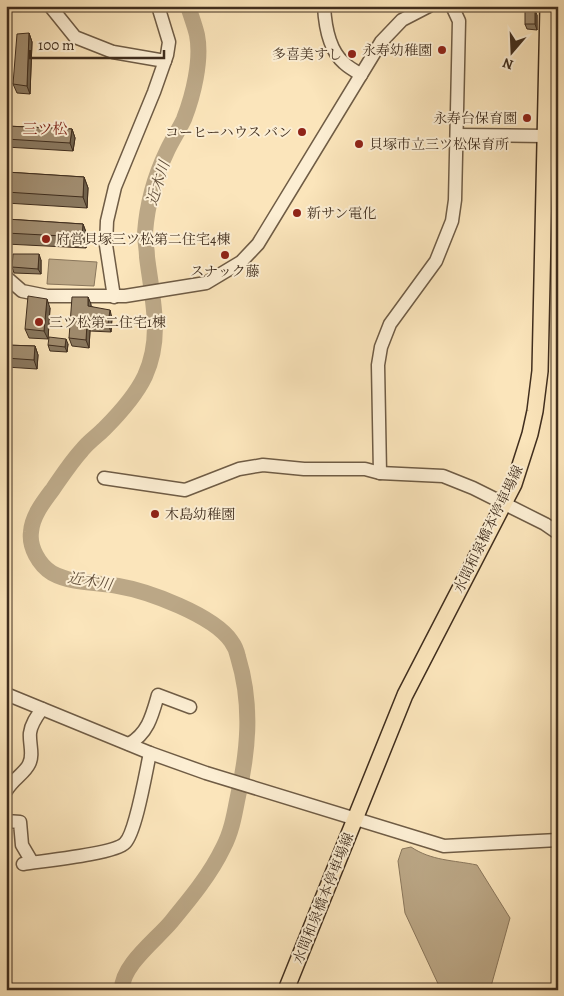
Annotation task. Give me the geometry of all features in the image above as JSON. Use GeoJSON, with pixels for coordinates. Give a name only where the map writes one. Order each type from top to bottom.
{"type":"FeatureCollection","features":[{"type":"Feature","properties":{"kind":"main road","name":"水間和泉橋本停車場線"},"geometry":{"type":"LineString","coordinates":[[286,990],[411,681],[514,484],[526,450],[539,384],[548,6]]}},
{"type":"Feature","properties":{"kind":"street"},"geometry":{"type":"LineString","coordinates":[[50,6],[75,37],[113,52],[166,61]]}},
{"type":"Feature","properties":{"kind":"street"},"geometry":{"type":"LineString","coordinates":[[120,296],[106,245],[106,221],[115,187],[166,61],[169,42],[158,6]]}},
{"type":"Feature","properties":{"kind":"street"},"geometry":{"type":"LineString","coordinates":[[324,6],[329,38],[337,54],[344,64],[361,75]]}},
{"type":"Feature","properties":{"kind":"street"},"geometry":{"type":"LineString","coordinates":[[6,277],[22,291],[47,296],[120,296],[188,287],[206,283],[223,274],[241,262],[258,244],[381,42],[402,20],[429,6]]}},
{"type":"Feature","properties":{"kind":"street"},"geometry":{"type":"LineString","coordinates":[[380,473],[378,365],[381,347],[390,324],[436,261],[452,221],[455,200],[459,21],[452,6]]}},
{"type":"Feature","properties":{"kind":"street"},"geometry":{"type":"LineString","coordinates":[[457,135],[545,136]]}},
{"type":"Feature","properties":{"kind":"street"},"geometry":{"type":"LineString","coordinates":[[104,478],[185,490],[238,469],[263,465],[304,469],[365,469],[380,473],[443,476],[473,488],[545,524],[558,533]]}},
{"type":"Feature","properties":{"kind":"street"},"geometry":{"type":"LineString","coordinates":[[6,694],[150,753],[206,773],[444,846],[558,840]]}},
{"type":"Feature","properties":{"kind":"street"},"geometry":{"type":"LineString","coordinates":[[129,744],[138,739],[146,730],[158,695],[190,707]]}},
{"type":"Feature","properties":{"kind":"street"},"geometry":{"type":"LineString","coordinates":[[6,790],[13,780],[29,765],[32,756],[30,732],[34,721],[42,709]]}},
{"type":"Feature","properties":{"kind":"street"},"geometry":{"type":"LineString","coordinates":[[6,821],[20,822],[22,845],[27,863],[100,852],[118,847],[126,842],[134,822],[150,753]]}},
{"type":"Feature","properties":{"kind":"shaded area"},"geometry":{"type":"Polygon","coordinates":[[[558,232],[558,287],[553,281],[558,232]]]}},
{"type":"Feature","properties":{"kind":"shaded area"},"geometry":{"type":"Polygon","coordinates":[[[49,259],[97,262],[94,286],[47,284],[49,259]]]}},
{"type":"Feature","properties":{"kind":"shaded area"},"geometry":{"type":"Polygon","coordinates":[[[411,847],[435,858],[477,865],[510,918],[490,990],[449,990],[440,988],[405,913],[398,861],[402,849],[411,847]]]}},
{"type":"Feature","properties":{"kind":"building"},"geometry":{"type":"Polygon","coordinates":[[[525,10],[535,10],[535,24],[525,24],[525,10]]]}},
{"type":"Feature","properties":{"kind":"building"},"geometry":{"type":"Polygon","coordinates":[[[29,33],[27,86],[13,84],[17,34],[29,33]]]}},
{"type":"Feature","properties":{"kind":"building"},"geometry":{"type":"Polygon","coordinates":[[[6,126],[72,129],[70,143],[6,139],[6,126]]]}},
{"type":"Feature","properties":{"kind":"building"},"geometry":{"type":"Polygon","coordinates":[[[6,172],[84,177],[83,197],[6,192],[6,172]]]}},
{"type":"Feature","properties":{"kind":"building"},"geometry":{"type":"Polygon","coordinates":[[[6,219],[83,224],[82,237],[6,233],[6,219]]]}},
{"type":"Feature","properties":{"kind":"building"},"geometry":{"type":"Polygon","coordinates":[[[13,254],[39,254],[38,269],[12,267],[13,254]]]}},
{"type":"Feature","properties":{"kind":"building"},"geometry":{"type":"Polygon","coordinates":[[[28,296],[47,299],[44,331],[25,329],[28,296]]]}},
{"type":"Feature","properties":{"kind":"building"},"geometry":{"type":"Polygon","coordinates":[[[72,297],[88,297],[88,306],[110,310],[108,324],[87,324],[86,340],[69,338],[72,297]]]}},
{"type":"Feature","properties":{"kind":"building"},"geometry":{"type":"Polygon","coordinates":[[[49,337],[66,339],[65,347],[48,345],[49,337]]]}},
{"type":"Feature","properties":{"kind":"building"},"geometry":{"type":"Polygon","coordinates":[[[6,345],[35,346],[34,360],[6,358],[6,345]]]}},
{"type":"Feature","properties":{"kind":"waterway","name":"近木川"},"geometry":{"type":"LineString","coordinates":[[122,990],[123,981],[133,963],[171,922],[199,886],[218,858],[228,837],[241,783],[246,747],[247,711],[243,675],[232,643],[222,631],[210,622],[195,613],[146,593],[118,586],[76,581],[52,573],[47,570],[36,555],[33,549],[31,532],[39,509],[87,444],[110,423],[132,397],[145,376],[150,361],[154,347],[155,317],[145,239],[146,222],[155,181],[167,151],[184,119],[196,78],[198,45],[188,6]]}},
{"type":"Feature","properties":{"kind":"place","name":"永寿幼稚園"},"geometry":{"type":"Point","coordinates":[442,50]}},
{"type":"Feature","properties":{"kind":"place","name":"多喜美すし"},"geometry":{"type":"Point","coordinates":[352,54]}},
{"type":"Feature","properties":{"kind":"place","name":"永寿台保育園"},"geometry":{"type":"Point","coordinates":[527,118]}},
{"type":"Feature","properties":{"kind":"place","name":"コーヒーハウス バン"},"geometry":{"type":"Point","coordinates":[302,132]}},
{"type":"Feature","properties":{"kind":"place","name":"貝塚市立三ツ松保育所"},"geometry":{"type":"Point","coordinates":[359,144]}},
{"type":"Feature","properties":{"kind":"place","name":"新サン電化"},"geometry":{"type":"Point","coordinates":[297,213]}},
{"type":"Feature","properties":{"kind":"place","name":"府営貝塚三ツ松第二住宅4棟"},"geometry":{"type":"Point","coordinates":[46,239]}},
{"type":"Feature","properties":{"kind":"place","name":"スナック藤"},"geometry":{"type":"Point","coordinates":[225,255]}},
{"type":"Feature","properties":{"kind":"place","name":"三ツ松第二住宅1棟"},"geometry":{"type":"Point","coordinates":[39,322]}},
{"type":"Feature","properties":{"kind":"place","name":"木島幼稚園"},"geometry":{"type":"Point","coordinates":[155,514]}},
{"type":"Feature","properties":{"kind":"district","name":"三ツ松"},"geometry":{"type":"Point","coordinates":[45,129]}}]}
